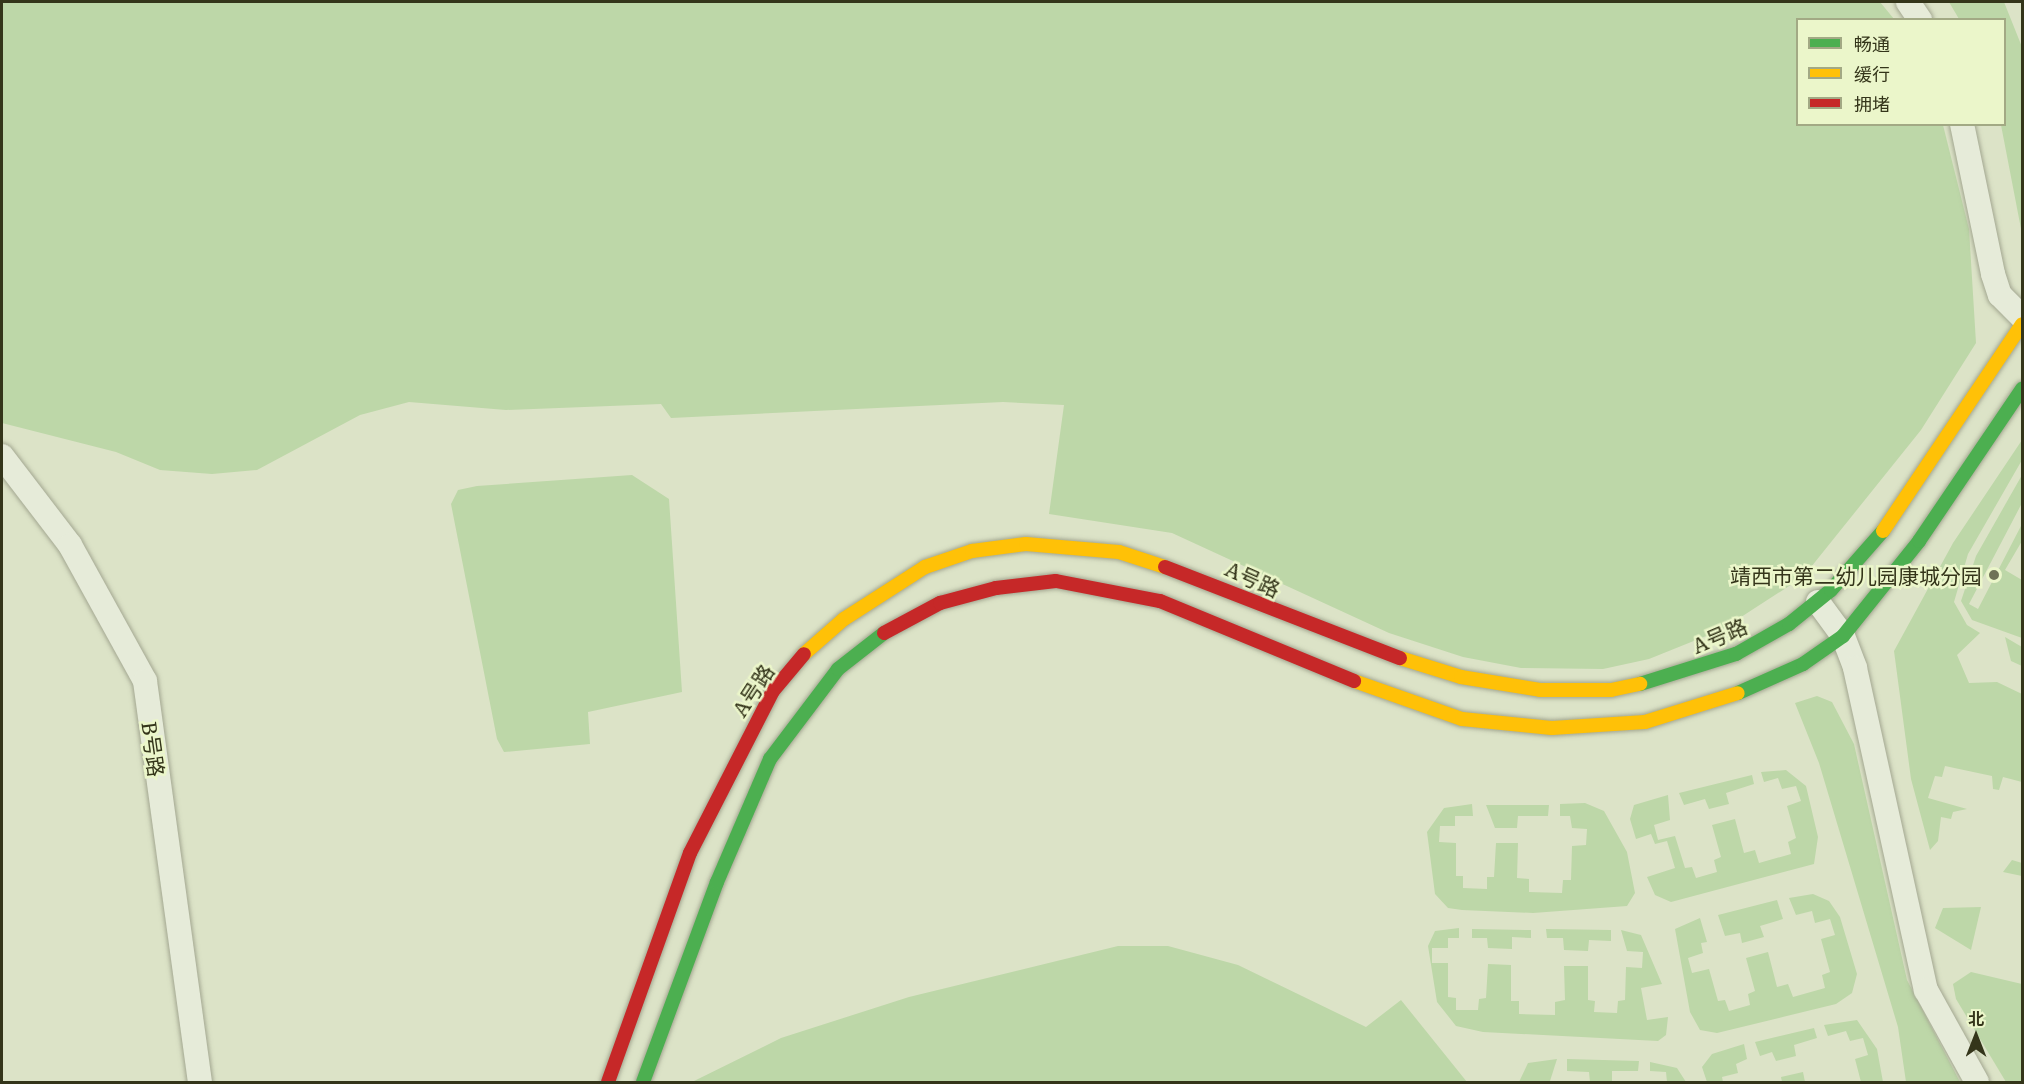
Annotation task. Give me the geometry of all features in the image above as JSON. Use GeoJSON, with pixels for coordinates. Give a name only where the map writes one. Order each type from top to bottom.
{"type":"FeatureCollection","features":[{"type":"Feature","properties":{"kind":"street"},"geometry":{"type":"LineString","coordinates":[[1908,2],[1919,18]]}},
{"type":"Feature","properties":{"kind":"street"},"geometry":{"type":"LineString","coordinates":[[1962,126],[1993,274],[2000,295],[2022,317]]}},
{"type":"Feature","properties":{"kind":"street","name":"A号路"},"geometry":{"type":"LineString","coordinates":[[608,1083],[690,853],[773,691],[807,650],[844,619],[925,567],[972,551],[1026,544],[1119,552],[1227,588],[1356,645],[1461,677],[1540,690],[1611,690],[1696,668],[1745,649],[1818,602],[1884,528],[2022,324]]}},
{"type":"Feature","properties":{"kind":"street"},"geometry":{"type":"LineString","coordinates":[[643,1083],[717,882],[770,759],[802,710],[838,669],[887,631],[940,603],[996,588],[1056,581],[1109,588],[1160,601],[1355,682],[1462,719],[1552,728],[1622,725],[1688,711],[1788,672],[1843,636],[1919,541],[2022,389]]}},
{"type":"Feature","properties":{"kind":"street","name":"B号路"},"geometry":{"type":"LineString","coordinates":[[2,456],[70,545],[145,681],[200,1083]]}},
{"type":"Feature","properties":{"kind":"street"},"geometry":{"type":"LineString","coordinates":[[1818,602],[1843,636],[1872,732],[1907,922],[1926,990],[1977,1083]]}},
{"type":"Feature","properties":{"kind":"green space"},"geometry":{"type":"Polygon","coordinates":[[[2,2],[1880,2],[1893,18],[1796,18],[1796,126],[1943,126],[1969,229],[1976,343],[1921,430],[1803,577],[1721,630],[1649,659],[1603,669],[1521,668],[1463,657],[1389,633],[1172,533],[1049,514],[1064,405],[1003,402],[671,418],[661,404],[506,410],[409,402],[360,415],[257,470],[212,474],[160,470],[116,452],[2,423],[2,2]]]}},
{"type":"Feature","properties":{"kind":"green space"},"geometry":{"type":"Polygon","coordinates":[[[1949,2],[2004,2],[2022,47],[2022,234],[2001,126],[2006,126],[2006,18],[1958,18],[1949,2]]]}},
{"type":"Feature","properties":{"kind":"green space"},"geometry":{"type":"Polygon","coordinates":[[[2022,440],[2022,460],[1968,554],[1954,602],[1967,625],[1980,633],[1957,655],[1969,683],[1997,682],[2022,694],[2022,782],[2003,777],[1999,790],[1993,789],[1992,776],[1945,766],[1942,777],[1935,776],[1928,798],[1967,809],[1953,812],[1951,819],[1941,817],[1938,841],[1930,850],[1911,779],[1894,651],[1953,543],[2022,440]]]}},
{"type":"Feature","properties":{"kind":"green space"},"geometry":{"type":"Polygon","coordinates":[[[632,475],[669,499],[682,692],[588,712],[590,744],[504,752],[497,739],[451,504],[458,490],[477,486],[632,475]]]}},
{"type":"Feature","properties":{"kind":"green space","name":"靖西市第二幼儿园康城分园"},"geometry":{"type":"Polygon","coordinates":[[[2022,475],[2022,503],[1969,604],[1978,609],[2022,524],[2022,541],[2005,570],[2022,580],[2022,638],[1972,620],[1961,601],[1976,556],[2022,475]]]}},
{"type":"Feature","properties":{"kind":"green space"},"geometry":{"type":"Polygon","coordinates":[[[2005,637],[2022,647],[2022,666],[2011,661],[2005,637]]]}},
{"type":"Feature","properties":{"kind":"green space"},"geometry":{"type":"Polygon","coordinates":[[[1817,696],[1832,702],[1854,744],[1907,980],[1960,1082],[1906,1082],[1898,1027],[1819,763],[1795,703],[1817,696]]]}},
{"type":"Feature","properties":{"kind":"green space"},"geometry":{"type":"Polygon","coordinates":[[[1786,770],[1806,786],[1818,837],[1814,864],[1671,902],[1655,895],[1647,877],[1675,868],[1667,841],[1655,844],[1651,834],[1636,839],[1630,819],[1634,805],[1668,795],[1670,820],[1654,825],[1658,840],[1675,836],[1685,868],[1692,867],[1696,878],[1717,872],[1714,860],[1721,857],[1712,825],[1735,819],[1744,853],[1755,850],[1759,863],[1791,854],[1788,842],[1796,838],[1787,806],[1801,801],[1796,786],[1782,789],[1778,778],[1764,782],[1761,772],[1786,770]]]}},
{"type":"Feature","properties":{"kind":"green space"},"geometry":{"type":"Polygon","coordinates":[[[1752,775],[1754,784],[1726,793],[1729,804],[1709,809],[1705,799],[1684,805],[1679,793],[1752,775]]]}},
{"type":"Feature","properties":{"kind":"green space"},"geometry":{"type":"Polygon","coordinates":[[[1585,803],[1604,811],[1627,852],[1635,893],[1627,906],[1533,913],[1462,910],[1448,908],[1435,894],[1427,832],[1444,808],[1472,804],[1473,816],[1455,816],[1455,826],[1440,826],[1439,842],[1456,843],[1456,876],[1463,876],[1463,888],[1487,889],[1487,877],[1494,877],[1496,843],[1518,843],[1517,878],[1529,879],[1529,892],[1562,893],[1563,880],[1571,880],[1572,846],[1586,845],[1587,829],[1572,828],[1570,816],[1560,816],[1560,804],[1585,803]]]}},
{"type":"Feature","properties":{"kind":"green space"},"geometry":{"type":"Polygon","coordinates":[[[1486,805],[1549,805],[1548,816],[1518,816],[1517,828],[1495,828],[1486,805]]]}},
{"type":"Feature","properties":{"kind":"green space"},"geometry":{"type":"Polygon","coordinates":[[[2012,860],[2022,863],[2022,876],[2003,872],[2012,860]]]}},
{"type":"Feature","properties":{"kind":"green space"},"geometry":{"type":"Polygon","coordinates":[[[1813,894],[1829,901],[1840,917],[1857,974],[1852,993],[1836,1004],[1717,1033],[1700,1030],[1690,1012],[1675,929],[1700,918],[1707,942],[1701,943],[1703,953],[1688,958],[1692,973],[1709,969],[1718,1001],[1725,1000],[1729,1011],[1750,1005],[1748,994],[1755,991],[1746,958],[1768,952],[1777,987],[1788,984],[1793,997],[1825,988],[1822,975],[1830,972],[1821,939],[1835,935],[1830,919],[1815,923],[1812,911],[1796,915],[1789,898],[1813,894]]]}},
{"type":"Feature","properties":{"kind":"green space"},"geometry":{"type":"Polygon","coordinates":[[[1777,900],[1783,919],[1760,926],[1764,937],[1742,943],[1740,933],[1725,936],[1718,915],[1777,900]]]}},
{"type":"Feature","properties":{"kind":"green space"},"geometry":{"type":"Polygon","coordinates":[[[1981,907],[1971,950],[1935,928],[1943,908],[1981,907]]]}},
{"type":"Feature","properties":{"kind":"green space"},"geometry":{"type":"Polygon","coordinates":[[[1459,928],[1459,938],[1448,938],[1448,948],[1432,948],[1432,963],[1448,963],[1448,997],[1456,998],[1456,1010],[1478,1010],[1479,999],[1486,998],[1488,964],[1511,965],[1511,1001],[1519,1001],[1519,1014],[1555,1015],[1555,1002],[1565,1000],[1564,966],[1588,966],[1588,1000],[1595,1001],[1594,1012],[1617,1013],[1618,1001],[1625,1000],[1626,967],[1642,968],[1643,952],[1627,951],[1621,930],[1641,935],[1662,984],[1641,988],[1647,1020],[1668,1017],[1666,1035],[1658,1041],[1483,1032],[1456,1026],[1437,1002],[1428,946],[1435,931],[1459,928]]]}},
{"type":"Feature","properties":{"kind":"green space"},"geometry":{"type":"Polygon","coordinates":[[[1472,929],[1531,930],[1531,938],[1512,937],[1512,949],[1488,948],[1487,938],[1472,938],[1472,929]]]}},
{"type":"Feature","properties":{"kind":"green space"},"geometry":{"type":"Polygon","coordinates":[[[1546,929],[1611,930],[1611,941],[1589,940],[1588,951],[1564,950],[1563,938],[1547,938],[1546,929]]]}},
{"type":"Feature","properties":{"kind":"green space"},"geometry":{"type":"Polygon","coordinates":[[[1118,946],[1168,946],[1238,965],[1366,1027],[1401,1000],[1467,1082],[692,1082],[781,1038],[909,997],[1118,946]]]}},
{"type":"Feature","properties":{"kind":"green space"},"geometry":{"type":"Polygon","coordinates":[[[1971,972],[2022,984],[2022,1082],[2006,1082],[1956,999],[1953,984],[1971,972]]]}},
{"type":"Feature","properties":{"kind":"green space"},"geometry":{"type":"Polygon","coordinates":[[[1857,1020],[1877,1049],[1883,1082],[1861,1082],[1855,1059],[1868,1055],[1863,1038],[1850,1041],[1846,1031],[1828,1036],[1824,1025],[1857,1020]]]}},
{"type":"Feature","properties":{"kind":"green space"},"geometry":{"type":"Polygon","coordinates":[[[1814,1028],[1817,1038],[1794,1045],[1796,1056],[1776,1061],[1772,1052],[1760,1056],[1755,1042],[1814,1028]]]}},
{"type":"Feature","properties":{"kind":"green space"},"geometry":{"type":"Polygon","coordinates":[[[1744,1044],[1747,1059],[1736,1064],[1738,1073],[1722,1077],[1723,1082],[1707,1082],[1702,1067],[1712,1054],[1744,1044]]]}},
{"type":"Feature","properties":{"kind":"green space"},"geometry":{"type":"Polygon","coordinates":[[[1557,1059],[1550,1081],[1519,1082],[1528,1063],[1557,1059]]]}},
{"type":"Feature","properties":{"kind":"green space"},"geometry":{"type":"Polygon","coordinates":[[[1567,1059],[1639,1061],[1638,1071],[1612,1071],[1612,1082],[1590,1082],[1589,1072],[1567,1071],[1567,1059]]]}},
{"type":"Feature","properties":{"kind":"green space"},"geometry":{"type":"Polygon","coordinates":[[[1650,1062],[1677,1068],[1686,1082],[1667,1082],[1666,1072],[1650,1071],[1650,1062]]]}},
{"type":"Feature","properties":{"kind":"green space"},"geometry":{"type":"Polygon","coordinates":[[[1803,1072],[1805,1082],[1782,1082],[1781,1077],[1803,1072]]]}},
{"type":"Feature","properties":{"kind":"traffic: fast"},"geometry":{"type":"LineString","coordinates":[[1738,693],[1803,664],[1843,636],[1919,541],[2022,389]]}},
{"type":"Feature","properties":{"kind":"traffic: fast"},"geometry":{"type":"LineString","coordinates":[[1640,684],[1736,654],[1789,624],[1831,590],[1883,531]]}},
{"type":"Feature","properties":{"kind":"traffic: fast"},"geometry":{"type":"LineString","coordinates":[[643,1082],[717,882],[770,759],[838,669],[884,633]]}},
{"type":"Feature","properties":{"kind":"traffic: slow"},"geometry":{"type":"LineString","coordinates":[[1883,531],[2022,324]]}},
{"type":"Feature","properties":{"kind":"traffic: slow"},"geometry":{"type":"LineString","coordinates":[[804,654],[844,619],[925,567],[972,551],[1026,544],[1119,552],[1165,567]]}},
{"type":"Feature","properties":{"kind":"traffic: slow"},"geometry":{"type":"LineString","coordinates":[[1400,658],[1461,677],[1540,690],[1611,690],[1640,684]]}},
{"type":"Feature","properties":{"kind":"traffic: slow"},"geometry":{"type":"LineString","coordinates":[[1354,681],[1462,719],[1552,728],[1645,722],[1738,693]]}},
{"type":"Feature","properties":{"kind":"traffic: jam"},"geometry":{"type":"LineString","coordinates":[[1165,567],[1400,658]]}},
{"type":"Feature","properties":{"kind":"traffic: jam"},"geometry":{"type":"LineString","coordinates":[[884,633],[940,603],[996,588],[1056,581],[1160,601],[1354,681]]}},
{"type":"Feature","properties":{"kind":"traffic: jam"},"geometry":{"type":"LineString","coordinates":[[608,1082],[690,853],[773,691],[804,654]]}},
{"type":"Feature","properties":{"kind":"place","name":"靖西市第二幼儿园康城分园"},"geometry":{"type":"Point","coordinates":[1994,575]}}]}
